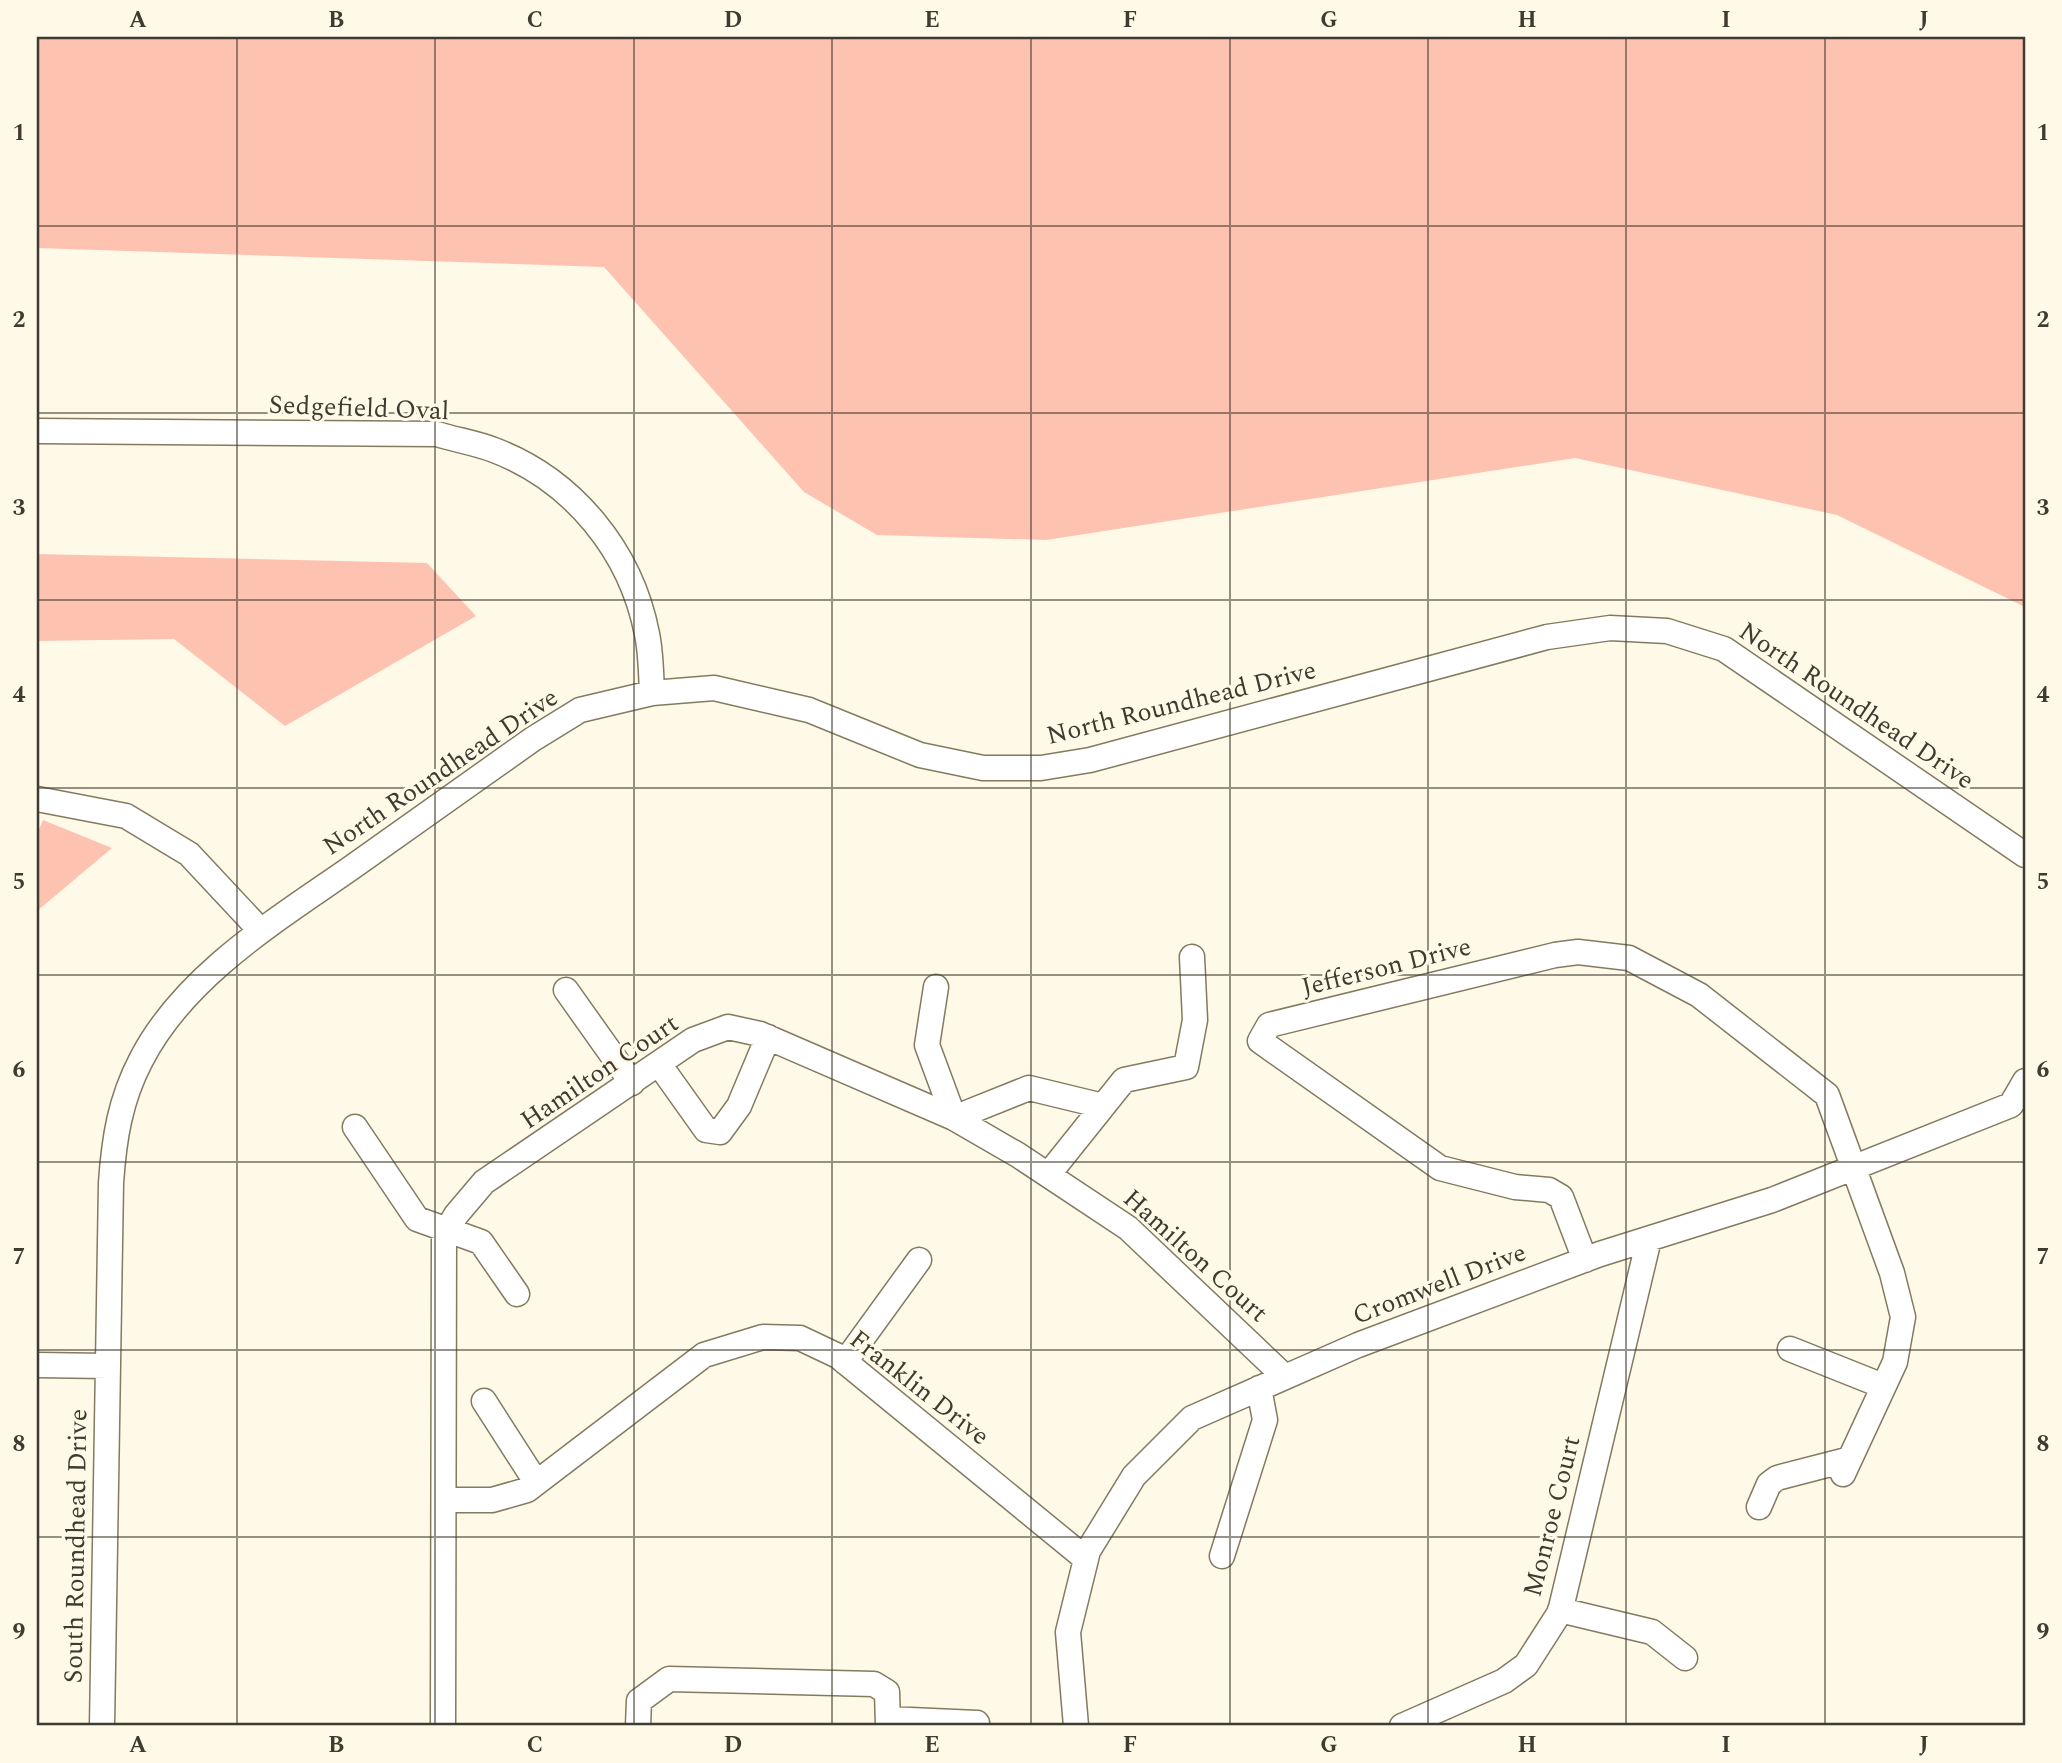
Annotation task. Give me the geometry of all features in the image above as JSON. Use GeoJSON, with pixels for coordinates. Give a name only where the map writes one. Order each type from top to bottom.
{"type":"FeatureCollection","features":[{"type":"Feature","properties":{"kind":"street","name":"Sedgefield Oval"},"geometry":{"type":"LineString","coordinates":[[37,431],[437,434],[493,450],[536,470],[578,503],[609,539],[633,584],[648,635],[652,693]]}},
{"type":"Feature","properties":{"kind":"street","name":"North Roundhead Drive"},"geometry":{"type":"LineString","coordinates":[[107,1366],[111,1183],[115,1134],[124,1098],[142,1058],[182,1000],[261,931],[533,738],[580,710],[652,693],[715,688],[808,710],[920,755],[983,768],[1041,768],[1090,760],[1547,637],[1610,628],[1667,631],[1724,649],[2025,855]]}},
{"type":"Feature","properties":{"kind":"street"},"geometry":{"type":"LineString","coordinates":[[37,799],[126,816],[137,822],[189,853],[261,931]]}},
{"type":"Feature","properties":{"kind":"street","name":"Jefferson Drive"},"geometry":{"type":"LineString","coordinates":[[1585,1260],[1561,1197],[1549,1190],[1515,1187],[1440,1168],[1260,1041],[1269,1025],[1555,955],[1578,952],[1629,958],[1699,995],[1827,1096],[1855,1167]]}},
{"type":"Feature","properties":{"kind":"street"},"geometry":{"type":"LineString","coordinates":[[1048,1175],[1124,1080],[1186,1067],[1195,1020],[1192,957]]}},
{"type":"Feature","properties":{"kind":"street"},"geometry":{"type":"LineString","coordinates":[[936,987],[927,1045],[954,1118],[1030,1088],[1103,1106]]}},
{"type":"Feature","properties":{"kind":"street"},"geometry":{"type":"LineString","coordinates":[[566,990],[632,1083]]}},
{"type":"Feature","properties":{"kind":"street","name":"Hamilton Court"},"geometry":{"type":"LineString","coordinates":[[443,1726],[444,1236],[456,1215],[484,1182],[693,1040],[728,1027],[768,1037],[954,1118],[1128,1228],[1285,1377]]}},
{"type":"Feature","properties":{"kind":"street"},"geometry":{"type":"LineString","coordinates":[[659,1064],[706,1130],[720,1132],[739,1106],[768,1037]]}},
{"type":"Feature","properties":{"kind":"street","name":"Cromwell Drive"},"geometry":{"type":"LineString","coordinates":[[1076,1726],[1068,1632],[1086,1559],[1134,1476],[1192,1418],[1358,1345],[1585,1260],[1772,1200],[2011,1105],[2025,1081]]}},
{"type":"Feature","properties":{"kind":"street"},"geometry":{"type":"LineString","coordinates":[[355,1127],[417,1219],[481,1242],[517,1294]]}},
{"type":"Feature","properties":{"kind":"street"},"geometry":{"type":"LineString","coordinates":[[1759,1507],[1769,1484],[1777,1478],[1847,1466],[1895,1362],[1903,1317],[1892,1273],[1855,1167]]}},
{"type":"Feature","properties":{"kind":"street","name":"Monroe Court"},"geometry":{"type":"LineString","coordinates":[[1402,1726],[1504,1681],[1526,1665],[1560,1610],[1649,1239]]}},
{"type":"Feature","properties":{"kind":"street"},"geometry":{"type":"LineString","coordinates":[[845,1362],[919,1260]]}},
{"type":"Feature","properties":{"kind":"street","name":"Franklin Drive"},"geometry":{"type":"LineString","coordinates":[[445,1500],[492,1500],[527,1490],[704,1355],[763,1337],[800,1338],[845,1362],[1086,1559]]}},
{"type":"Feature","properties":{"kind":"street"},"geometry":{"type":"LineString","coordinates":[[1790,1349],[1883,1387]]}},
{"type":"Feature","properties":{"kind":"street"},"geometry":{"type":"LineString","coordinates":[[37,1365],[107,1366]]}},
{"type":"Feature","properties":{"kind":"street","name":"South Roundhead Drive"},"geometry":{"type":"LineString","coordinates":[[102,1726],[107,1366]]}},
{"type":"Feature","properties":{"kind":"street"},"geometry":{"type":"LineString","coordinates":[[1222,1556],[1265,1420],[1259,1388]]}},
{"type":"Feature","properties":{"kind":"street"},"geometry":{"type":"LineString","coordinates":[[484,1401],[537,1482]]}},
{"type":"Feature","properties":{"kind":"street"},"geometry":{"type":"LineString","coordinates":[[1560,1610],[1652,1632],[1685,1658]]}},
{"type":"Feature","properties":{"kind":"street"},"geometry":{"type":"LineString","coordinates":[[638,1726],[639,1701],[669,1679],[874,1684],[887,1692],[888,1723],[977,1723]]}},
{"type":"Feature","properties":{"kind":"shaded area"},"geometry":{"type":"Polygon","coordinates":[[[37,37],[2025,37],[2025,607],[1837,515],[1575,458],[1046,540],[877,535],[804,492],[604,267],[37,248],[37,37]]]}},
{"type":"Feature","properties":{"kind":"shaded area"},"geometry":{"type":"Polygon","coordinates":[[[37,554],[427,563],[476,616],[285,726],[174,639],[37,641],[37,554]]]}},
{"type":"Feature","properties":{"kind":"shaded area"},"geometry":{"type":"Polygon","coordinates":[[[43,820],[112,848],[37,911],[37,834],[43,820]]]}}]}
